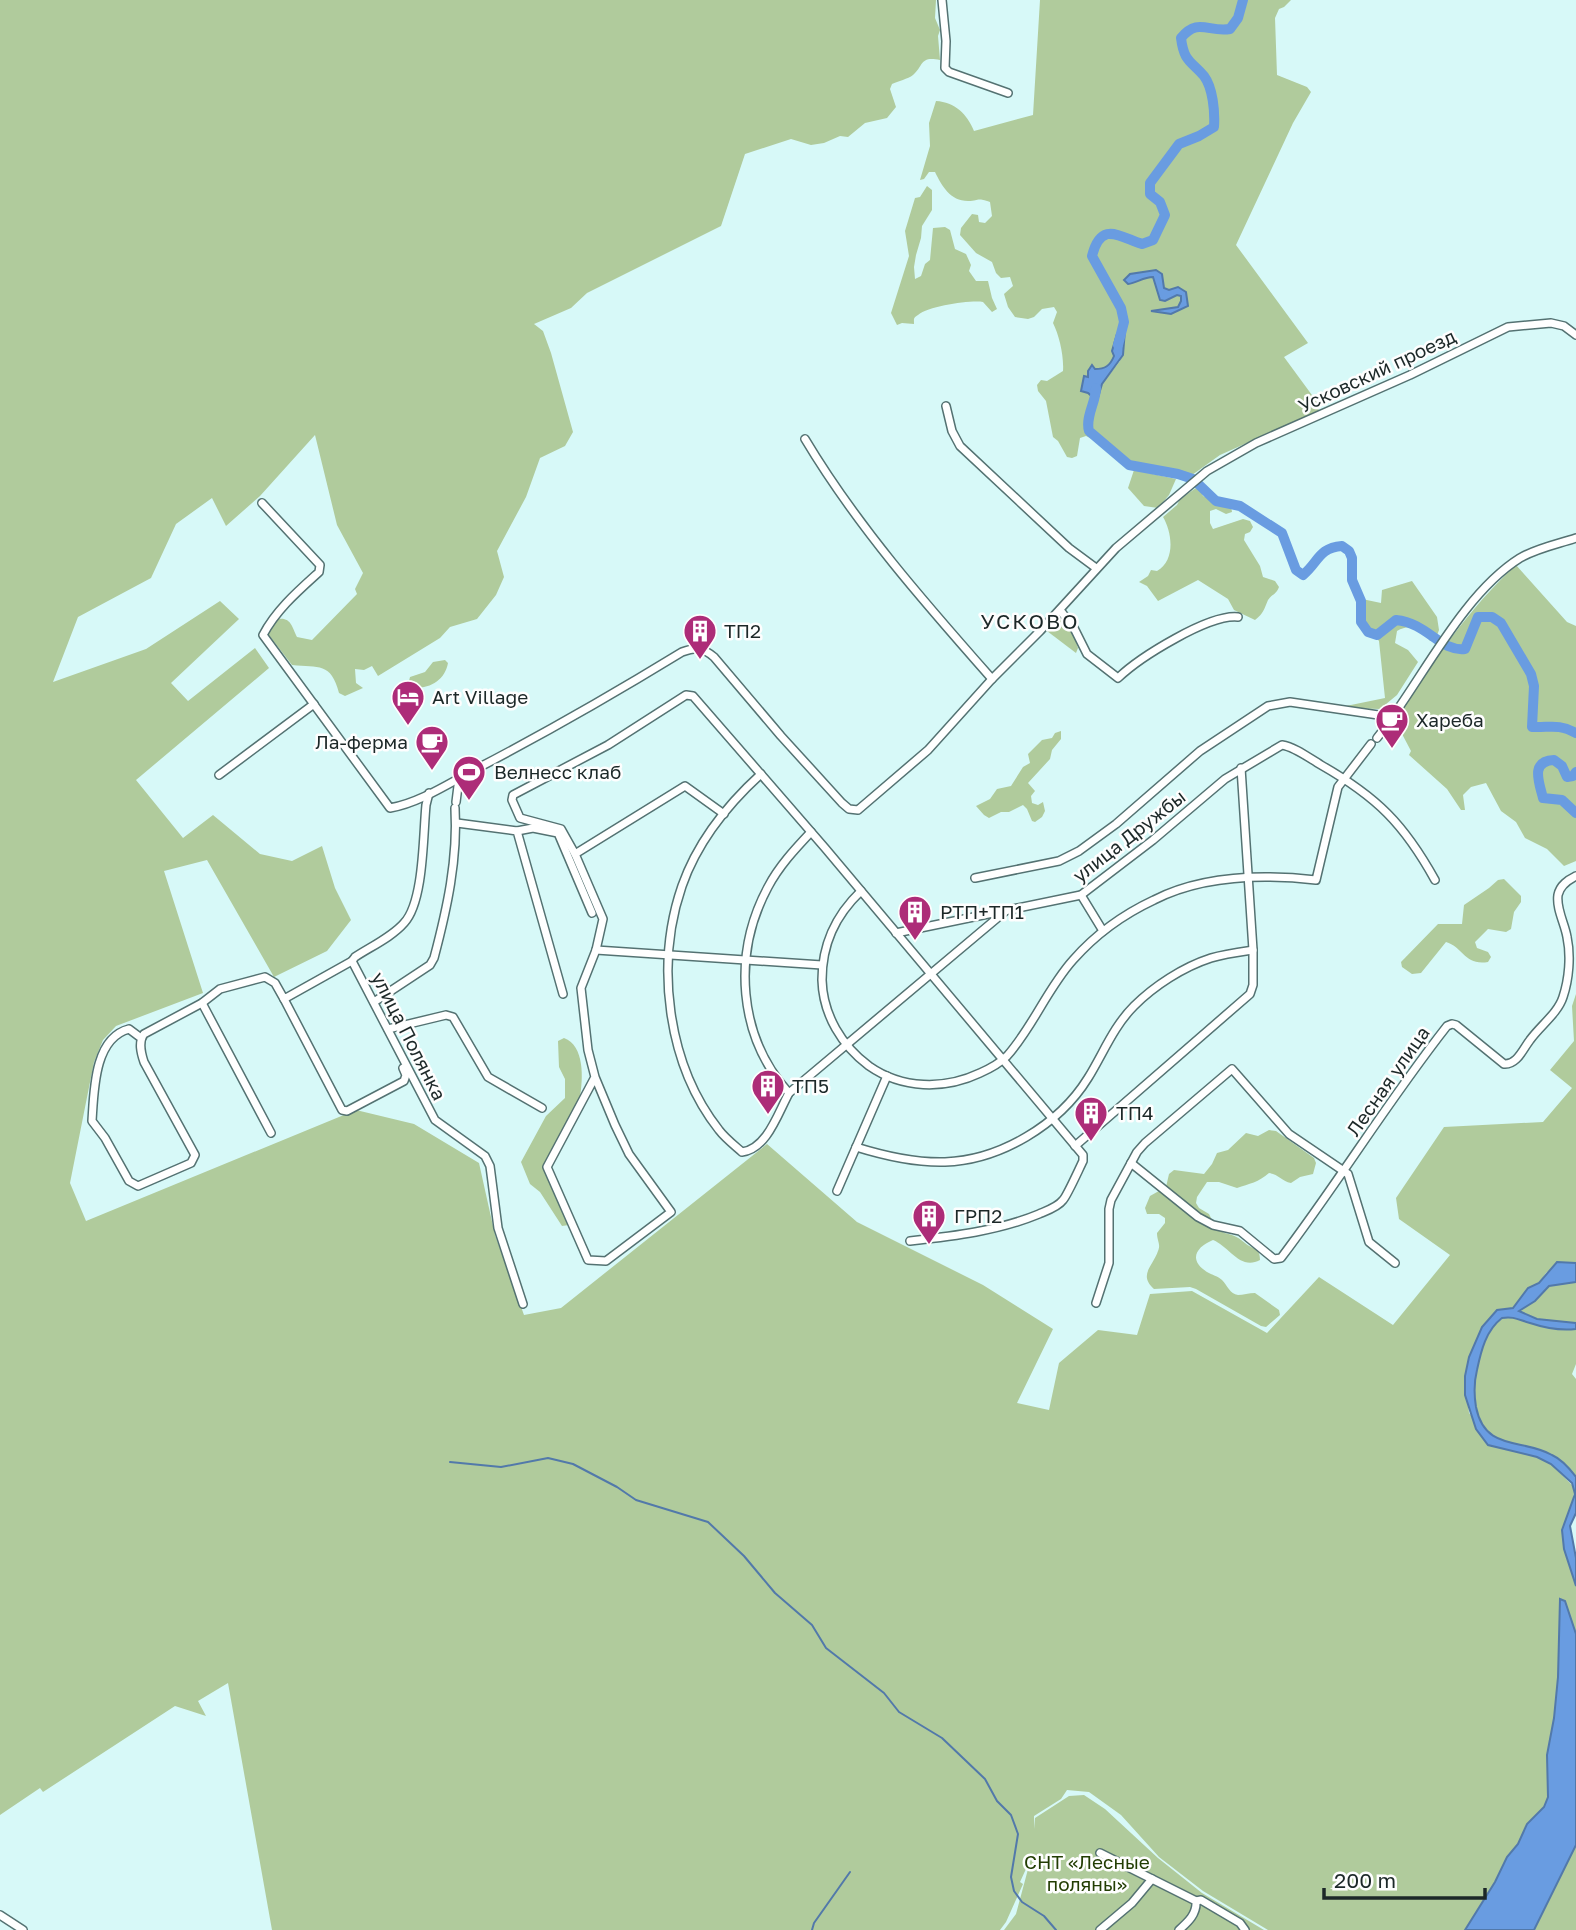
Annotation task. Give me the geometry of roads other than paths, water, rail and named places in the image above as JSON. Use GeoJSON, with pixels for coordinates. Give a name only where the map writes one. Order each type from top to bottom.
{"type":"FeatureCollection","features":[{"type":"Feature","properties":{"kind":"street"},"geometry":{"type":"LineString","coordinates":[[942,0],[946,41],[945,68],[949,72],[1007,93]]}},
{"type":"Feature","properties":{"kind":"street","name":"Усковский проезд"},"geometry":{"type":"LineString","coordinates":[[459,778],[571,719],[682,652],[694,648],[705,649],[714,657],[842,803],[849,809],[858,810],[928,750],[1096,568],[1218,464],[1256,443],[1410,375],[1496,332],[1520,324],[1551,323],[1564,326],[1576,335]]}},
{"type":"Feature","properties":{"kind":"street"},"geometry":{"type":"LineString","coordinates":[[946,406],[952,431],[960,446],[1069,548],[1096,568]]}},
{"type":"Feature","properties":{"kind":"street"},"geometry":{"type":"LineString","coordinates":[[805,439],[823,469],[884,551],[920,597],[992,679]]}},
{"type":"Feature","properties":{"kind":"street"},"geometry":{"type":"LineString","coordinates":[[262,503],[320,565],[319,572],[289,600],[263,635],[390,808],[459,778]]}},
{"type":"Feature","properties":{"kind":"street"},"geometry":{"type":"LineString","coordinates":[[861,891],[834,923],[822,965],[822,986],[829,1015],[846,1045],[859,1058],[902,1082],[938,1085],[968,1079],[1004,1059],[1018,1043],[1054,984],[1073,959],[1103,932],[1154,900],[1174,891],[1220,880],[1282,876],[1316,880],[1338,787],[1343,778],[1392,717],[1472,604],[1518,560],[1541,548],[1576,538]]}},
{"type":"Feature","properties":{"kind":"street"},"geometry":{"type":"LineString","coordinates":[[1060,610],[1074,628],[1087,654],[1118,678],[1141,658],[1171,641],[1224,617],[1238,617]]}},
{"type":"Feature","properties":{"kind":"street"},"geometry":{"type":"LineString","coordinates":[[595,1077],[547,1167],[588,1260],[606,1261],[671,1212],[629,1154],[595,1077],[581,996],[582,982],[596,950],[603,919],[575,854],[561,829],[520,818],[512,800],[513,795],[608,745],[686,695],[693,696],[1083,1155],[1083,1161],[1064,1200],[1050,1209],[1023,1221],[969,1234],[910,1241]]}},
{"type":"Feature","properties":{"kind":"street"},"geometry":{"type":"LineString","coordinates":[[975,878],[1059,861],[1079,851],[1116,824],[1200,751],[1268,706],[1290,702],[1392,717]]}},
{"type":"Feature","properties":{"kind":"street"},"geometry":{"type":"LineString","coordinates":[[219,775],[314,704]]}},
{"type":"Feature","properties":{"kind":"street","name":"улица Дружбы"},"geometry":{"type":"LineString","coordinates":[[896,933],[1081,895],[1241,768],[1282,745],[1293,748],[1372,798],[1412,841],[1435,880]]}},
{"type":"Feature","properties":{"kind":"street"},"geometry":{"type":"LineString","coordinates":[[1076,1146],[1250,994],[1253,985],[1253,950],[1241,768]]}},
{"type":"Feature","properties":{"kind":"street"},"geometry":{"type":"LineString","coordinates":[[761,774],[741,792],[696,855],[682,886],[673,921],[669,956],[668,991],[684,1063],[707,1112],[720,1131],[742,1152],[751,1151],[767,1135],[789,1093],[1008,909]]}},
{"type":"Feature","properties":{"kind":"street"},"geometry":{"type":"LineString","coordinates":[[374,1002],[433,962],[447,907],[457,823],[455,805],[459,778]]}},
{"type":"Feature","properties":{"kind":"street"},"geometry":{"type":"LineString","coordinates":[[575,854],[685,786],[724,814]]}},
{"type":"Feature","properties":{"kind":"street"},"geometry":{"type":"LineString","coordinates":[[284,999],[350,963],[404,924],[413,908],[429,793]]}},
{"type":"Feature","properties":{"kind":"street"},"geometry":{"type":"LineString","coordinates":[[457,823],[517,831],[533,828],[558,833],[592,913]]}},
{"type":"Feature","properties":{"kind":"street"},"geometry":{"type":"LineString","coordinates":[[517,831],[563,994]]}},
{"type":"Feature","properties":{"kind":"street"},"geometry":{"type":"LineString","coordinates":[[789,1093],[773,1075],[762,1056],[748,1013],[744,990],[745,958],[753,920],[767,888],[789,855],[811,832]]}},
{"type":"Feature","properties":{"kind":"street","name":"Лесная улица"},"geometry":{"type":"LineString","coordinates":[[1131,1164],[1198,1217],[1240,1231],[1274,1259],[1281,1258],[1345,1171],[1413,1070],[1447,1027],[1456,1025],[1504,1064],[1509,1064],[1514,1062],[1560,1005],[1569,962],[1558,894],[1563,884],[1576,876]]}},
{"type":"Feature","properties":{"kind":"street"},"geometry":{"type":"LineString","coordinates":[[1081,895],[1103,932]]}},
{"type":"Feature","properties":{"kind":"street"},"geometry":{"type":"LineString","coordinates":[[596,950],[822,965]]}},
{"type":"Feature","properties":{"kind":"street"},"geometry":{"type":"LineString","coordinates":[[856,1147],[911,1161],[946,1162],[993,1152],[1036,1131],[1072,1100],[1118,1026],[1142,1000],[1160,985],[1210,958],[1253,950]]}},
{"type":"Feature","properties":{"kind":"street"},"geometry":{"type":"LineString","coordinates":[[141,1038],[129,1029],[118,1033],[108,1042],[98,1073],[92,1121],[134,1185],[142,1185],[195,1159],[144,1062],[141,1038],[202,1003],[220,989],[265,977],[275,983],[342,1110],[346,1111],[404,1081],[406,1075],[350,963]]}},
{"type":"Feature","properties":{"kind":"street","name":"улица Полянка"},"geometry":{"type":"LineString","coordinates":[[350,963],[374,1002],[435,1120],[485,1156],[490,1166],[498,1228],[523,1304]]}},
{"type":"Feature","properties":{"kind":"street"},"geometry":{"type":"LineString","coordinates":[[202,1003],[271,1133]]}},
{"type":"Feature","properties":{"kind":"street"},"geometry":{"type":"LineString","coordinates":[[388,1029],[446,1016],[453,1017],[488,1077],[542,1108]]}},
{"type":"Feature","properties":{"kind":"street"},"geometry":{"type":"LineString","coordinates":[[1096,1303],[1110,1263],[1109,1209],[1137,1152],[1232,1069],[1289,1133],[1345,1171],[1356,1196],[1368,1242],[1395,1263]]}},
{"type":"Feature","properties":{"kind":"street"},"geometry":{"type":"LineString","coordinates":[[837,1191],[887,1076]]}},
{"type":"Feature","properties":{"kind":"street"},"geometry":{"type":"LineString","coordinates":[[1100,1853],[1196,1901],[1201,1900],[1240,1923],[1245,1930]]}},
{"type":"Feature","properties":{"kind":"street"},"geometry":{"type":"LineString","coordinates":[[1100,1930],[1132,1903],[1152,1879]]}},
{"type":"Feature","properties":{"kind":"street"},"geometry":{"type":"LineString","coordinates":[[1179,1930],[1189,1921],[1196,1908],[1196,1901]]}},
{"type":"Feature","properties":{"kind":"street"},"geometry":{"type":"LineString","coordinates":[[0,1915],[23,1930]]}},
{"type":"Feature","properties":{"kind":"water"},"geometry":{"type":"Polygon","coordinates":[[[1156,270],[1162,274],[1164,288],[1169,290],[1178,287],[1186,292],[1188,306],[1171,314],[1151,311],[1178,307],[1181,296],[1160,300],[1153,277],[1128,284],[1124,280],[1130,274],[1156,270]]]}},
{"type":"Feature","properties":{"kind":"water"},"geometry":{"type":"Polygon","coordinates":[[[1125,330],[1123,355],[1102,384],[1097,401],[1081,391],[1084,376],[1088,377],[1092,365],[1095,369],[1109,365],[1114,356],[1112,351],[1117,334],[1125,330]]]}},
{"type":"Feature","properties":{"kind":"water"},"geometry":{"type":"Polygon","coordinates":[[[1557,1262],[1576,1263],[1576,1282],[1549,1286],[1535,1301],[1519,1311],[1537,1319],[1576,1323],[1576,1329],[1553,1329],[1513,1318],[1502,1318],[1488,1335],[1482,1348],[1475,1379],[1475,1398],[1481,1421],[1487,1431],[1506,1442],[1552,1455],[1565,1464],[1576,1477],[1576,1513],[1570,1526],[1576,1558],[1576,1586],[1564,1549],[1562,1530],[1575,1494],[1572,1483],[1551,1464],[1537,1457],[1488,1445],[1476,1429],[1465,1395],[1469,1357],[1482,1327],[1497,1310],[1513,1308],[1528,1288],[1539,1283],[1557,1262]]]}},
{"type":"Feature","properties":{"kind":"water"},"geometry":{"type":"Polygon","coordinates":[[[1560,1599],[1565,1601],[1576,1634],[1576,1845],[1534,1930],[1465,1930],[1507,1857],[1518,1844],[1527,1824],[1544,1807],[1548,1797],[1547,1755],[1558,1677],[1560,1599]]]}},
{"type":"Feature","properties":{"kind":"waterway"},"geometry":{"type":"LineString","coordinates":[[1118,345],[1124,322],[1121,308],[1092,256],[1100,238],[1105,235],[1118,235],[1142,244],[1153,240],[1165,215],[1160,202],[1150,194],[1150,183],[1179,144],[1214,127],[1210,87],[1204,76],[1186,57],[1181,38],[1198,27],[1230,29],[1238,18],[1243,0]]}},
{"type":"Feature","properties":{"kind":"waterway"},"geometry":{"type":"LineString","coordinates":[[1096,388],[1088,420],[1089,431],[1129,465],[1193,479],[1216,501],[1240,506],[1282,533],[1296,570],[1303,575],[1328,550],[1342,546],[1349,551],[1352,558],[1352,580],[1361,601],[1361,622],[1368,632],[1377,635],[1396,620],[1417,626],[1448,646],[1465,649],[1478,617],[1492,617],[1501,623],[1531,674],[1534,686],[1532,727],[1558,727],[1576,733]]}},
{"type":"Feature","properties":{"kind":"waterway"},"geometry":{"type":"LineString","coordinates":[[1576,772],[1567,777],[1562,766],[1554,760],[1542,764],[1538,773],[1543,798],[1562,800],[1576,813]]}},
{"type":"Feature","properties":{"kind":"waterway"},"geometry":{"type":"LineString","coordinates":[[450,1462],[501,1467],[548,1458],[573,1464],[636,1500],[708,1522],[744,1556],[775,1593],[812,1625],[826,1648],[884,1693],[899,1712],[942,1738],[985,1779],[997,1801],[1011,1815],[1018,1834],[1011,1877],[1014,1891],[1022,1902],[1044,1916],[1056,1930]]}},
{"type":"Feature","properties":{"kind":"waterway"},"geometry":{"type":"LineString","coordinates":[[812,1930],[814,1923],[850,1872]]}},
{"type":"Feature","properties":{"kind":"place","name":"ТП2"},"geometry":{"type":"Point","coordinates":[700,661]}},
{"type":"Feature","properties":{"kind":"place","name":"Art Village"},"geometry":{"type":"Point","coordinates":[408,727]}},
{"type":"Feature","properties":{"kind":"place","name":"Хареба"},"geometry":{"type":"Point","coordinates":[1392,750]}},
{"type":"Feature","properties":{"kind":"place","name":"Ла-ферма"},"geometry":{"type":"Point","coordinates":[432,772]}},
{"type":"Feature","properties":{"kind":"place","name":"Велнесс клаб"},"geometry":{"type":"Point","coordinates":[469,802]}},
{"type":"Feature","properties":{"kind":"place","name":"РТП+ТП1"},"geometry":{"type":"Point","coordinates":[915,942]}},
{"type":"Feature","properties":{"kind":"place","name":"ТП5"},"geometry":{"type":"Point","coordinates":[768,1116]}},
{"type":"Feature","properties":{"kind":"place","name":"ТП4"},"geometry":{"type":"Point","coordinates":[1091,1143]}},
{"type":"Feature","properties":{"kind":"place","name":"ГРП2"},"geometry":{"type":"Point","coordinates":[929,1246]}},
{"type":"Feature","properties":{"kind":"district","name":"УСКОВО"},"geometry":{"type":"Point","coordinates":[1030,622]}},
{"type":"Feature","properties":{"kind":"park label","name":"СНТ «Лесные поляны»"},"geometry":{"type":"Point","coordinates":[1087,1873]}}]}
